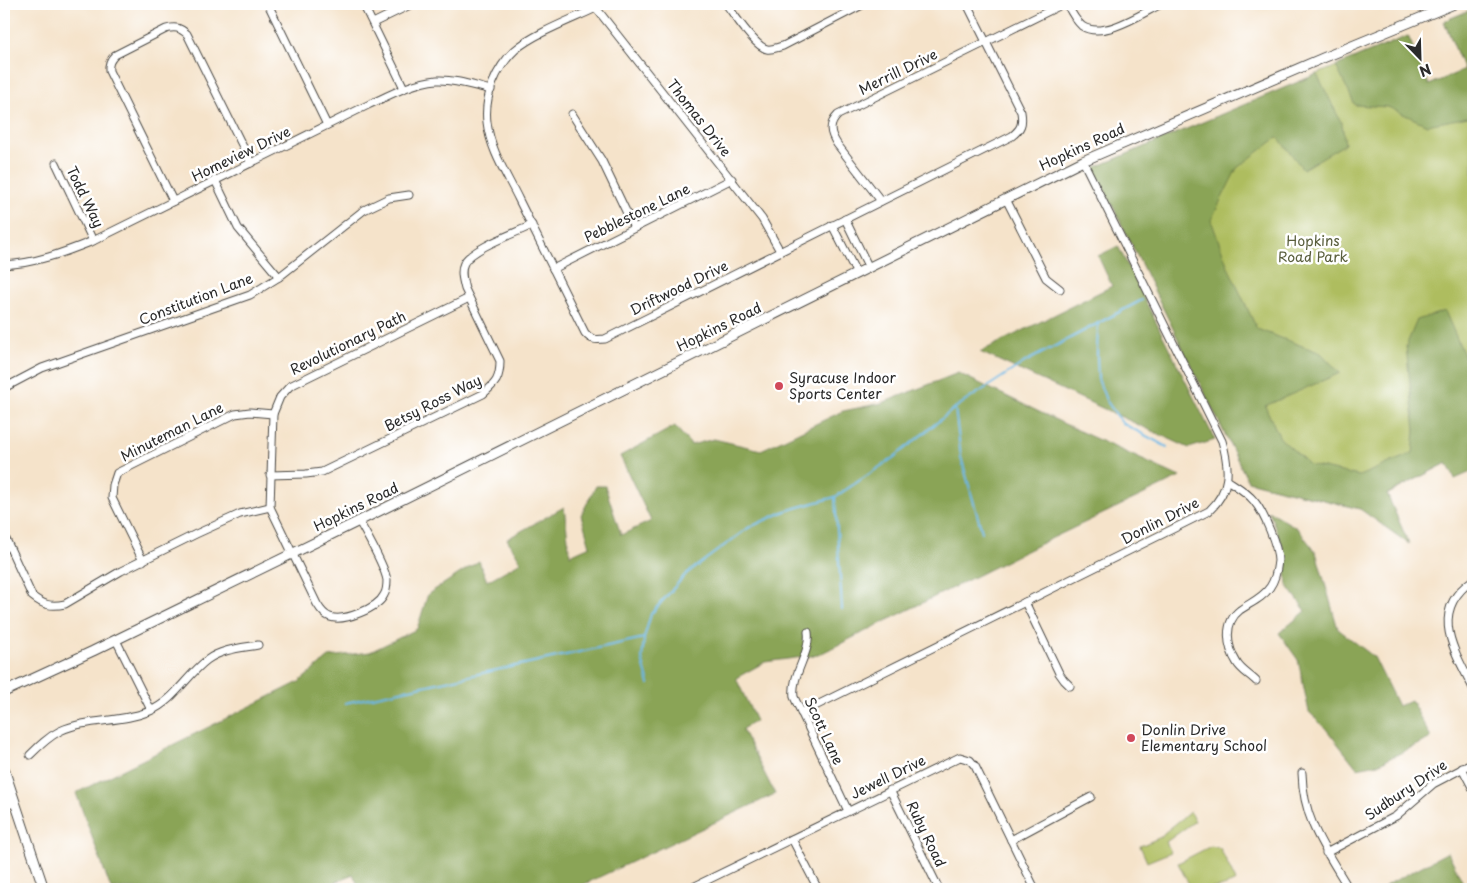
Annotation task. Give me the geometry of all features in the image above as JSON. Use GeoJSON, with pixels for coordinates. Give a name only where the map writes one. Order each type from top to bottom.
{"type":"FeatureCollection","features":[{"type":"Feature","properties":{"kind":"street"},"geometry":{"type":"LineString","coordinates":[[268,4],[328,125]]}},
{"type":"Feature","properties":{"kind":"street"},"geometry":{"type":"LineString","coordinates":[[363,4],[404,88]]}},
{"type":"Feature","properties":{"kind":"street"},"geometry":{"type":"LineString","coordinates":[[373,23],[412,4]]}},
{"type":"Feature","properties":{"kind":"street"},"geometry":{"type":"LineString","coordinates":[[726,4],[762,48],[773,49],[783,46],[864,4]]}},
{"type":"Feature","properties":{"kind":"street","name":"Driftwood Drive"},"geometry":{"type":"LineString","coordinates":[[594,6],[534,38],[516,50],[499,70],[491,90],[487,121],[490,138],[553,269],[585,333],[590,339],[596,340],[605,339],[1012,136],[1021,127],[1021,112],[967,4]]}},
{"type":"Feature","properties":{"kind":"street","name":"Merrill Drive"},"geometry":{"type":"LineString","coordinates":[[881,201],[831,134],[830,127],[833,120],[838,115],[1063,4]]}},
{"type":"Feature","properties":{"kind":"street"},"geometry":{"type":"LineString","coordinates":[[1067,4],[1076,20],[1092,31],[1108,28],[1161,4]]}},
{"type":"Feature","properties":{"kind":"street","name":"Hopkins Road"},"geometry":{"type":"LineString","coordinates":[[4,692],[116,640],[360,521],[1083,161],[1314,61],[1454,4]]}},
{"type":"Feature","properties":{"kind":"street","name":"Thomas Drive"},"geometry":{"type":"LineString","coordinates":[[594,6],[732,179],[762,219],[780,252]]}},
{"type":"Feature","properties":{"kind":"street"},"geometry":{"type":"LineString","coordinates":[[174,201],[109,71],[111,59],[115,55],[149,37],[174,27],[187,34],[251,163]]}},
{"type":"Feature","properties":{"kind":"street","name":"Homeview Drive"},"geometry":{"type":"LineString","coordinates":[[4,265],[58,256],[93,241],[404,88],[422,82],[438,80],[457,82],[491,90]]}},
{"type":"Feature","properties":{"kind":"street"},"geometry":{"type":"LineString","coordinates":[[572,114],[602,161],[634,228]]}},
{"type":"Feature","properties":{"kind":"street","name":"Donlin Drive"},"geometry":{"type":"LineString","coordinates":[[802,713],[1209,511],[1217,503],[1224,490],[1228,464],[1222,441],[1083,161]]}},
{"type":"Feature","properties":{"kind":"street","name":"Todd Way"},"geometry":{"type":"LineString","coordinates":[[56,163],[93,241]]}},
{"type":"Feature","properties":{"kind":"street","name":"Pebblestone Lane"},"geometry":{"type":"LineString","coordinates":[[553,269],[732,179]]}},
{"type":"Feature","properties":{"kind":"street"},"geometry":{"type":"LineString","coordinates":[[215,180],[238,228],[278,277]]}},
{"type":"Feature","properties":{"kind":"street","name":"Constitution Lane"},"geometry":{"type":"LineString","coordinates":[[4,388],[42,368],[250,295],[278,277],[364,210],[389,198],[409,195]]}},
{"type":"Feature","properties":{"kind":"street"},"geometry":{"type":"LineString","coordinates":[[1006,199],[1046,278],[1060,289]]}},
{"type":"Feature","properties":{"kind":"street"},"geometry":{"type":"LineString","coordinates":[[845,219],[869,268]]}},
{"type":"Feature","properties":{"kind":"street","name":"Betsy Ross Way"},"geometry":{"type":"LineString","coordinates":[[270,474],[322,472],[483,394],[494,384],[500,374],[500,361],[469,298],[462,278],[462,268],[469,257],[475,252],[532,225]]}},
{"type":"Feature","properties":{"kind":"street"},"geometry":{"type":"LineString","coordinates":[[832,225],[857,274]]}},
{"type":"Feature","properties":{"kind":"street","name":"Revolutionary Path"},"geometry":{"type":"LineString","coordinates":[[360,521],[383,569],[387,584],[385,595],[379,602],[355,614],[339,619],[325,615],[317,604],[270,507],[274,414],[280,397],[290,386],[469,298]]}},
{"type":"Feature","properties":{"kind":"street","name":"Minuteman Lane"},"geometry":{"type":"LineString","coordinates":[[143,561],[112,498],[113,485],[117,473],[235,414],[250,412],[274,414]]}},
{"type":"Feature","properties":{"kind":"street"},"geometry":{"type":"LineString","coordinates":[[1227,480],[1254,501],[1262,513],[1275,546],[1278,560],[1276,574],[1270,587],[1257,600],[1236,613],[1229,625],[1230,648],[1237,664],[1256,681]]}},
{"type":"Feature","properties":{"kind":"street"},"geometry":{"type":"LineString","coordinates":[[4,535],[32,596],[40,603],[51,606],[65,604],[99,583],[240,514],[270,507]]}},
{"type":"Feature","properties":{"kind":"street"},"geometry":{"type":"LineString","coordinates":[[1473,580],[1456,595],[1450,608],[1448,622],[1449,635],[1473,688]]}},
{"type":"Feature","properties":{"kind":"street"},"geometry":{"type":"LineString","coordinates":[[1025,602],[1059,673],[1070,686]]}},
{"type":"Feature","properties":{"kind":"street","name":"Scott Lane"},"geometry":{"type":"LineString","coordinates":[[808,632],[809,641],[793,691],[794,697],[848,810]]}},
{"type":"Feature","properties":{"kind":"street"},"geometry":{"type":"LineString","coordinates":[[116,640],[151,710]]}},
{"type":"Feature","properties":{"kind":"street"},"geometry":{"type":"LineString","coordinates":[[30,755],[51,736],[76,725],[120,719],[151,710],[179,689],[208,659],[229,650],[258,645]]}},
{"type":"Feature","properties":{"kind":"street","name":"Jewell Drive"},"geometry":{"type":"LineString","coordinates":[[689,889],[957,757],[965,757],[975,766],[1035,889]]}},
{"type":"Feature","properties":{"kind":"street","name":"Sudbury Drive"},"geometry":{"type":"LineString","coordinates":[[1326,853],[1396,816],[1433,784],[1473,763]]}},
{"type":"Feature","properties":{"kind":"street"},"geometry":{"type":"LineString","coordinates":[[1462,768],[1473,789]]}},
{"type":"Feature","properties":{"kind":"street"},"geometry":{"type":"LineString","coordinates":[[4,769],[44,889]]}},
{"type":"Feature","properties":{"kind":"street"},"geometry":{"type":"LineString","coordinates":[[1302,773],[1302,790],[1306,807],[1326,853],[1349,889]]}},
{"type":"Feature","properties":{"kind":"street","name":"Ruby Road"},"geometry":{"type":"LineString","coordinates":[[890,790],[939,889]]}},
{"type":"Feature","properties":{"kind":"street"},"geometry":{"type":"LineString","coordinates":[[1011,840],[1091,797]]}},
{"type":"Feature","properties":{"kind":"street"},"geometry":{"type":"LineString","coordinates":[[4,807],[15,802]]}},
{"type":"Feature","properties":{"kind":"street"},"geometry":{"type":"LineString","coordinates":[[792,839],[818,889]]}},
{"type":"Feature","properties":{"kind":"green space","name":"Hopkins Road Park"},"geometry":{"type":"Polygon","coordinates":[[[1473,9],[1473,449],[1360,509],[1248,481],[1094,168],[1408,36],[1429,85],[1464,70],[1444,21],[1473,9]]]}},
{"type":"Feature","properties":{"kind":"green space"},"geometry":{"type":"Polygon","coordinates":[[[1473,9],[1473,116],[1427,125],[1388,107],[1355,105],[1336,66],[1408,36],[1429,85],[1464,70],[1444,21],[1473,9]]]}},
{"type":"Feature","properties":{"kind":"green space"},"geometry":{"type":"Polygon","coordinates":[[[1317,74],[1342,124],[1345,144],[1303,169],[1278,137],[1237,168],[1211,220],[1228,267],[1257,329],[1321,353],[1340,373],[1265,406],[1280,438],[1310,465],[1359,476],[1413,453],[1415,430],[1406,346],[1417,320],[1445,311],[1473,376],[1473,471],[1455,479],[1447,463],[1387,494],[1409,544],[1360,509],[1248,481],[1094,168],[1317,74]]]}},
{"type":"Feature","properties":{"kind":"green space"},"geometry":{"type":"Polygon","coordinates":[[[1118,246],[1215,440],[1189,448],[980,352],[1112,286],[1098,256],[1118,246]]]}},
{"type":"Feature","properties":{"kind":"green space"},"geometry":{"type":"Polygon","coordinates":[[[958,373],[1180,477],[1040,544],[818,655],[765,662],[736,678],[756,721],[742,729],[775,794],[574,889],[360,889],[353,874],[322,889],[111,889],[76,793],[299,682],[329,657],[370,652],[417,629],[428,594],[479,561],[487,581],[521,562],[507,539],[564,507],[570,555],[590,546],[581,515],[596,486],[605,486],[621,535],[651,521],[620,456],[675,426],[691,445],[714,439],[761,450],[843,411],[882,403],[958,373]]]}},
{"type":"Feature","properties":{"kind":"green space"},"geometry":{"type":"Polygon","coordinates":[[[1269,511],[1297,528],[1316,552],[1338,629],[1374,657],[1398,706],[1411,700],[1431,738],[1378,764],[1357,768],[1326,729],[1309,712],[1298,660],[1279,633],[1306,611],[1287,585],[1284,551],[1269,511]]]}},
{"type":"Feature","properties":{"kind":"green space"},"geometry":{"type":"Polygon","coordinates":[[[1190,812],[1195,821],[1166,842],[1171,852],[1147,862],[1140,846],[1161,837],[1190,812]]]}},
{"type":"Feature","properties":{"kind":"green space"},"geometry":{"type":"Polygon","coordinates":[[[1211,846],[1220,848],[1236,881],[1206,889],[1194,887],[1188,883],[1178,863],[1211,846]]]}},
{"type":"Feature","properties":{"kind":"green space"},"geometry":{"type":"Polygon","coordinates":[[[1448,852],[1466,889],[1387,889],[1385,886],[1448,852]]]}},
{"type":"Feature","properties":{"kind":"waterway"},"geometry":{"type":"LineString","coordinates":[[345,703],[644,638],[651,614],[686,574],[748,528],[785,511],[835,497],[893,458],[955,408],[1025,362],[1142,300]]}},
{"type":"Feature","properties":{"kind":"waterway"},"geometry":{"type":"LineString","coordinates":[[1098,323],[1098,379],[1106,400],[1122,423],[1167,447]]}},
{"type":"Feature","properties":{"kind":"waterway"},"geometry":{"type":"LineString","coordinates":[[955,408],[961,457],[982,532]]}},
{"type":"Feature","properties":{"kind":"waterway"},"geometry":{"type":"LineString","coordinates":[[835,497],[842,609]]}},
{"type":"Feature","properties":{"kind":"waterway"},"geometry":{"type":"LineString","coordinates":[[644,638],[642,659],[649,684]]}},
{"type":"Feature","properties":{"kind":"place","name":"Syracuse Indoor Sports Center"},"geometry":{"type":"Point","coordinates":[779,386]}},
{"type":"Feature","properties":{"kind":"place","name":"Donlin Drive Elementary School"},"geometry":{"type":"Point","coordinates":[1131,738]}}]}
